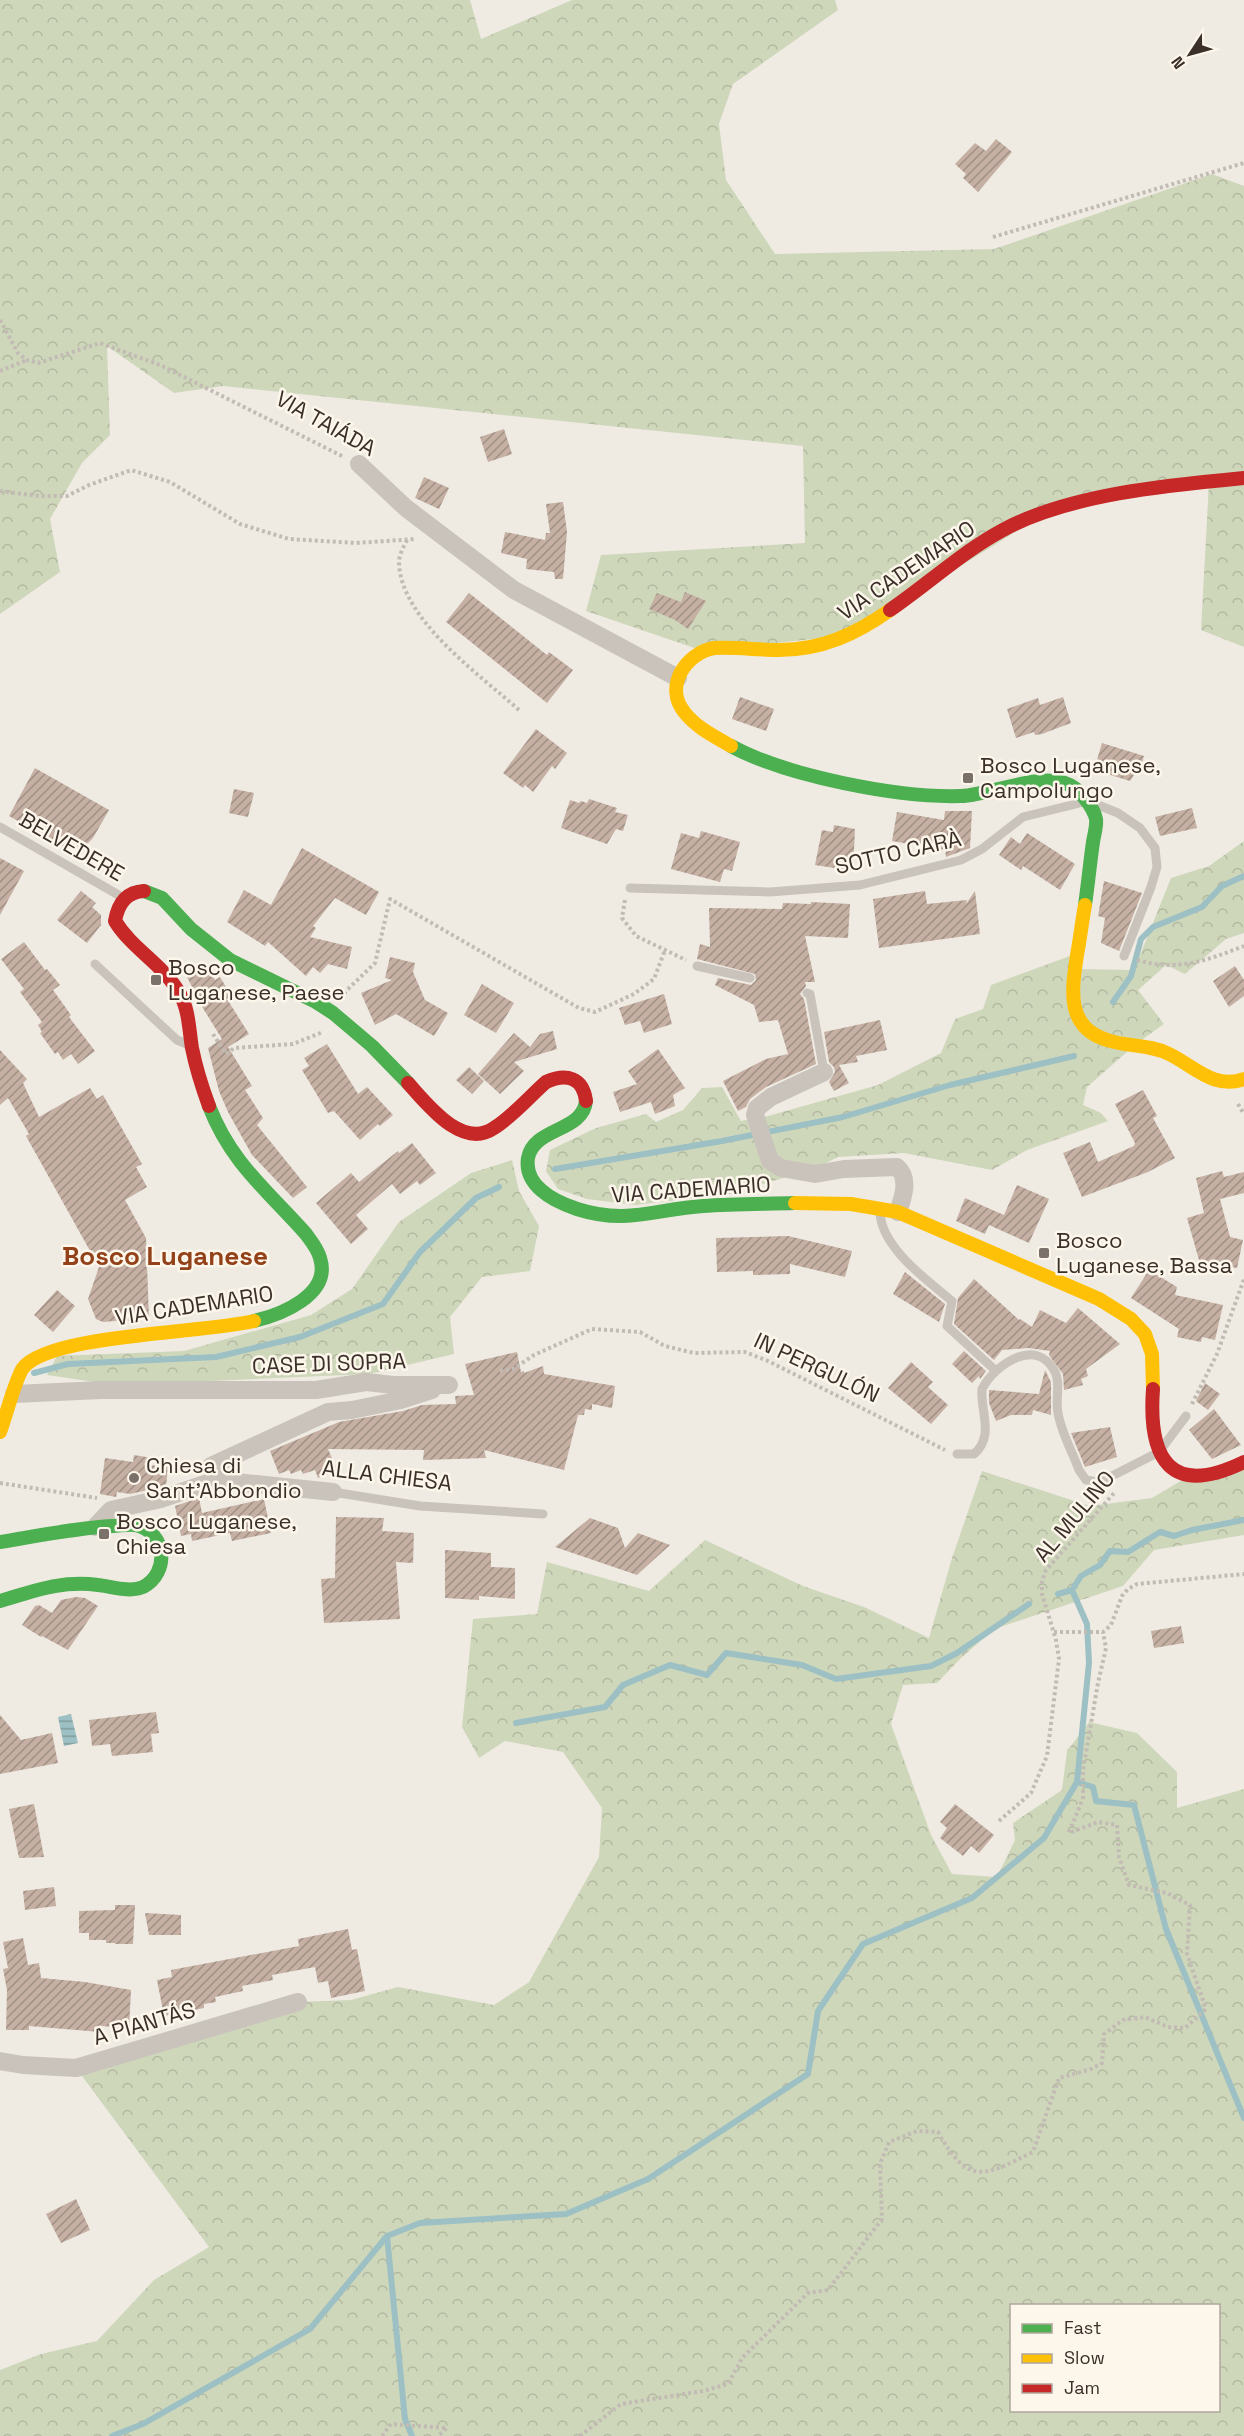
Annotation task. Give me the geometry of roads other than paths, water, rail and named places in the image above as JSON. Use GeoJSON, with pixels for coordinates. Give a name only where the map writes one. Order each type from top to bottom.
{"type":"FeatureCollection","features":[{"type":"Feature","properties":{"kind":"street","name":"VIA TAIÁDA"},"geometry":{"type":"LineString","coordinates":[[359,464],[406,508],[514,590],[678,678]]}},
{"type":"Feature","properties":{"kind":"street","name":"VIA CADEMARIO"},"geometry":{"type":"LineString","coordinates":[[678,678],[690,659],[710,649],[789,651],[809,649],[835,642],[889,610],[1000,532],[1052,508],[1080,500],[1244,478]]}},
{"type":"Feature","properties":{"kind":"street"},"geometry":{"type":"LineString","coordinates":[[678,678],[678,700],[684,713],[691,720],[728,744],[778,765],[891,791],[932,795],[981,794],[1055,780],[1074,787],[1088,801],[1096,820],[1075,969],[1073,1004],[1081,1023],[1096,1035],[1113,1042],[1136,1044],[1166,1052],[1218,1082],[1232,1084],[1244,1079]]}},
{"type":"Feature","properties":{"kind":"street","name":"VIA CADEMARIO"},"geometry":{"type":"LineString","coordinates":[[0,1432],[26,1364],[33,1357],[61,1346],[156,1336],[270,1318],[288,1311],[311,1293],[323,1267],[320,1254],[304,1233],[240,1165],[210,1109],[197,1075],[189,1023],[180,994],[172,981],[119,928],[115,921],[115,912],[124,898],[138,891],[152,892],[192,929],[231,961],[250,973],[311,1000],[347,1023],[446,1120],[465,1132],[482,1133],[493,1129],[546,1082],[564,1075],[573,1077],[586,1093],[585,1111],[574,1122],[547,1135],[534,1146],[527,1161],[527,1169],[540,1190],[577,1209],[622,1218],[716,1206],[838,1203],[889,1210],[1089,1296],[1129,1318],[1139,1326],[1149,1341],[1152,1428],[1159,1452]]}},
{"type":"Feature","properties":{"kind":"street"},"geometry":{"type":"LineString","coordinates":[[824,1072],[763,1102],[757,1108],[756,1120],[770,1161],[781,1168],[815,1174],[844,1169],[897,1167],[902,1172],[904,1188],[889,1210]]}},
{"type":"Feature","properties":{"kind":"street","name":"CASE DI SOPRA"},"geometry":{"type":"LineString","coordinates":[[17,1385],[101,1390],[316,1390],[366,1382],[393,1385],[449,1385],[401,1400],[352,1410],[328,1412],[211,1466],[216,1480]]}},
{"type":"Feature","properties":{"kind":"street"},"geometry":{"type":"LineString","coordinates":[[1159,1452],[1179,1472],[1196,1477],[1215,1476],[1244,1462]]}},
{"type":"Feature","properties":{"kind":"street","name":"ALLA CHIESA"},"geometry":{"type":"LineString","coordinates":[[95,1527],[111,1510],[161,1499],[216,1480],[333,1492]]}},
{"type":"Feature","properties":{"kind":"street"},"geometry":{"type":"LineString","coordinates":[[0,1542],[95,1527],[136,1525],[146,1529],[160,1545],[162,1557],[158,1574],[142,1587],[131,1589],[76,1582],[46,1587],[0,1601]]}},
{"type":"Feature","properties":{"kind":"street","name":"A PIANTÁS"},"geometry":{"type":"LineString","coordinates":[[0,2061],[23,2065],[76,2068],[298,2002]]}},
{"type":"Feature","properties":{"kind":"lane","name":"SOTTO CARÀ"},"geometry":{"type":"LineString","coordinates":[[630,888],[771,892],[860,885],[961,860],[982,849],[1023,817],[1088,801]]}},
{"type":"Feature","properties":{"kind":"lane"},"geometry":{"type":"LineString","coordinates":[[1088,801],[1118,813],[1140,828],[1155,848],[1157,867],[1124,956]]}},
{"type":"Feature","properties":{"kind":"lane","name":"BELVEDERE"},"geometry":{"type":"LineString","coordinates":[[0,827],[124,898]]}},
{"type":"Feature","properties":{"kind":"lane"},"geometry":{"type":"LineString","coordinates":[[95,964],[177,1040],[191,1046]]}},
{"type":"Feature","properties":{"kind":"lane"},"geometry":{"type":"LineString","coordinates":[[698,966],[750,978]]}},
{"type":"Feature","properties":{"kind":"lane"},"geometry":{"type":"LineString","coordinates":[[807,993],[810,994],[824,1072]]}},
{"type":"Feature","properties":{"kind":"lane"},"geometry":{"type":"LineString","coordinates":[[889,1210],[881,1220],[890,1240],[915,1270],[952,1301],[947,1326],[995,1370]]}},
{"type":"Feature","properties":{"kind":"lane"},"geometry":{"type":"LineString","coordinates":[[957,1454],[974,1454],[980,1449],[986,1421],[982,1389],[995,1370],[1014,1357],[1037,1356],[1053,1369],[1057,1379],[1056,1406],[1059,1418],[1079,1470],[1086,1480],[1091,1482],[1104,1480],[1159,1452],[1186,1416]]}},
{"type":"Feature","properties":{"kind":"lane","name":"ALLA CHIESA"},"geometry":{"type":"LineString","coordinates":[[333,1492],[420,1506],[543,1514]]}},
{"type":"Feature","properties":{"kind":"water"},"geometry":{"type":"Polygon","coordinates":[[[71,1714],[78,1743],[64,1746],[58,1717],[71,1714]]]}},
{"type":"Feature","properties":{"kind":"waterway"},"geometry":{"type":"LineString","coordinates":[[1113,1002],[1131,976],[1141,939],[1153,927],[1202,907],[1222,886],[1244,876]]}},
{"type":"Feature","properties":{"kind":"waterway"},"geometry":{"type":"LineString","coordinates":[[555,1169],[722,1141],[843,1117],[950,1085],[1074,1056]]}},
{"type":"Feature","properties":{"kind":"waterway"},"geometry":{"type":"LineString","coordinates":[[34,1373],[68,1364],[216,1357],[300,1337],[383,1304],[420,1252],[476,1198],[499,1187]]}},
{"type":"Feature","properties":{"kind":"waterway"},"geometry":{"type":"LineString","coordinates":[[112,2436],[143,2424],[310,2329],[387,2236],[420,2223],[566,2214],[648,2179],[808,2074],[818,2011],[863,1944],[972,1898],[1044,1838],[1077,1782],[1089,1663],[1087,1624],[1072,1590],[1081,1576],[1100,1565],[1110,1551],[1128,1552],[1160,1532],[1174,1536],[1192,1530],[1244,1520]]}},
{"type":"Feature","properties":{"kind":"waterway"},"geometry":{"type":"LineString","coordinates":[[1058,1594],[1072,1590]]}},
{"type":"Feature","properties":{"kind":"waterway"},"geometry":{"type":"LineString","coordinates":[[516,1723],[605,1707],[623,1685],[670,1665],[707,1675],[726,1653],[802,1665],[836,1679],[931,1666],[957,1653],[1029,1604]]}},
{"type":"Feature","properties":{"kind":"waterway"},"geometry":{"type":"LineString","coordinates":[[1077,1782],[1093,1787],[1096,1801],[1134,1805],[1166,1929],[1244,2118]]}},
{"type":"Feature","properties":{"kind":"waterway"},"geometry":{"type":"LineString","coordinates":[[387,2236],[405,2419],[412,2436]]}},
{"type":"Feature","properties":{"kind":"place","name":"Bosco Luganese, Campolungo"},"geometry":{"type":"Point","coordinates":[968,778]}},
{"type":"Feature","properties":{"kind":"place","name":"Bosco Luganese, Paese"},"geometry":{"type":"Point","coordinates":[156,980]}},
{"type":"Feature","properties":{"kind":"place","name":"Bosco Luganese, Bassa"},"geometry":{"type":"Point","coordinates":[1044,1253]}},
{"type":"Feature","properties":{"kind":"place","name":"Chiesa di Sant'Abbondio"},"geometry":{"type":"Point","coordinates":[134,1478]}},
{"type":"Feature","properties":{"kind":"place","name":"Bosco Luganese, Chiesa"},"geometry":{"type":"Point","coordinates":[104,1534]}},
{"type":"Feature","properties":{"kind":"district","name":"Bosco Luganese"},"geometry":{"type":"Point","coordinates":[165,1256]}}]}
